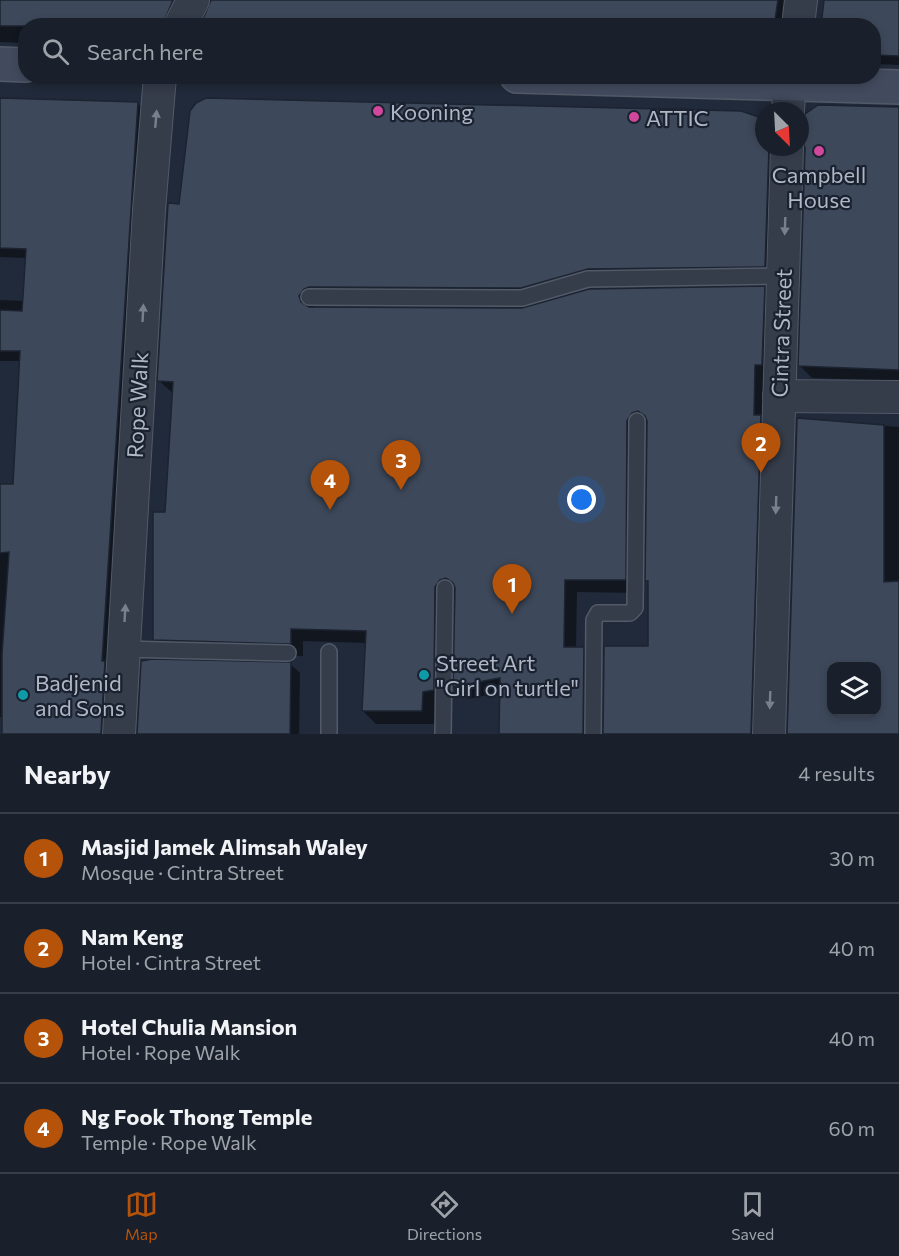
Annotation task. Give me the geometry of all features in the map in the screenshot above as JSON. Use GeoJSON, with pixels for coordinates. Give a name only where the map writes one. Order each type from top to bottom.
{"type":"FeatureCollection","features":[{"type":"Feature","properties":{"kind":"street"},"geometry":{"type":"LineString","coordinates":[[184,18],[193,0]]}},
{"type":"Feature","properties":{"kind":"street"},"geometry":{"type":"LineString","coordinates":[[799,18],[801,0]]}},
{"type":"Feature","properties":{"kind":"street"},"geometry":{"type":"LineString","coordinates":[[0,64],[18,65]]}},
{"type":"Feature","properties":{"kind":"street","name":"Rope Walk"},"geometry":{"type":"LineString","coordinates":[[119,734],[122,649],[159,84]]}},
{"type":"Feature","properties":{"kind":"street"},"geometry":{"type":"LineString","coordinates":[[672,84],[789,90],[899,87]]}},
{"type":"Feature","properties":{"kind":"street","name":"Cintra Street"},"geometry":{"type":"LineString","coordinates":[[769,734],[787,156]]}},
{"type":"Feature","properties":{"kind":"street"},"geometry":{"type":"LineString","coordinates":[[779,396],[899,397]]}},
{"type":"Feature","properties":{"kind":"lane"},"geometry":{"type":"LineString","coordinates":[[309,297],[522,298],[588,279],[783,276]]}},
{"type":"Feature","properties":{"kind":"lane"},"geometry":{"type":"LineString","coordinates":[[593,734],[594,620],[598,613],[630,613],[635,608],[637,421]]}},
{"type":"Feature","properties":{"kind":"lane"},"geometry":{"type":"LineString","coordinates":[[444,734],[445,588]]}},
{"type":"Feature","properties":{"kind":"lane"},"geometry":{"type":"LineString","coordinates":[[122,649],[288,653]]}},
{"type":"Feature","properties":{"kind":"lane"},"geometry":{"type":"LineString","coordinates":[[329,652],[329,734]]}},
{"type":"Feature","properties":{"kind":"building"},"geometry":{"type":"Polygon","coordinates":[[[0,0],[173,0],[165,18],[18,18],[18,26],[0,26],[0,0]]]}},
{"type":"Feature","properties":{"kind":"building"},"geometry":{"type":"Polygon","coordinates":[[[211,0],[778,0],[775,18],[203,18],[211,0]]]}},
{"type":"Feature","properties":{"kind":"building"},"geometry":{"type":"Polygon","coordinates":[[[824,0],[899,0],[899,56],[881,55],[881,18],[822,18],[824,0]]]}},
{"type":"Feature","properties":{"kind":"building"},"geometry":{"type":"Polygon","coordinates":[[[0,98],[138,102],[102,661],[105,661],[101,734],[2,734],[2,654],[9,552],[0,553],[0,484],[13,484],[20,351],[0,351],[0,310],[22,311],[26,249],[0,248],[0,98]]]}},
{"type":"Feature","properties":{"kind":"building"},"geometry":{"type":"Polygon","coordinates":[[[206,98],[741,111],[755,116],[755,156],[769,156],[765,267],[588,269],[521,288],[309,287],[304,289],[299,296],[301,302],[309,307],[522,308],[589,289],[765,286],[762,365],[755,365],[754,415],[761,415],[751,734],[603,734],[604,646],[648,646],[648,581],[645,581],[647,421],[645,416],[638,411],[632,413],[627,421],[626,580],[565,580],[564,647],[584,647],[583,734],[499,734],[500,678],[453,687],[455,588],[453,583],[446,578],[440,580],[435,587],[434,690],[423,692],[422,711],[362,711],[366,631],[291,629],[291,644],[153,640],[153,512],[165,512],[173,382],[157,381],[168,203],[179,204],[190,111],[196,103],[206,98]]]}},
{"type":"Feature","properties":{"kind":"building"},"geometry":{"type":"Polygon","coordinates":[[[818,105],[899,107],[899,370],[798,366],[805,156],[809,156],[809,111],[818,105]]]}},
{"type":"Feature","properties":{"kind":"building"},"geometry":{"type":"Polygon","coordinates":[[[797,418],[884,425],[884,582],[899,581],[899,734],[787,734],[797,418]]]}},
{"type":"Feature","properties":{"kind":"building"},"geometry":{"type":"Polygon","coordinates":[[[153,659],[291,662],[290,734],[137,734],[141,661],[153,659]]]}},
{"type":"Feature","properties":{"kind":"place","name":"Kooning"},"geometry":{"type":"Point","coordinates":[378,111]}},
{"type":"Feature","properties":{"kind":"place","name":"ATTIC"},"geometry":{"type":"Point","coordinates":[634,117]}},
{"type":"Feature","properties":{"kind":"place","name":"Campbell House"},"geometry":{"type":"Point","coordinates":[819,151]}},
{"type":"Feature","properties":{"kind":"place","name":"Nam Keng"},"geometry":{"type":"Point","coordinates":[761,473]}},
{"type":"Feature","properties":{"kind":"place","name":"Hotel Chulia Mansion"},"geometry":{"type":"Point","coordinates":[401,490]}},
{"type":"Feature","properties":{"kind":"place","name":"Ng Fook Thong Temple"},"geometry":{"type":"Point","coordinates":[330,510]}},
{"type":"Feature","properties":{"kind":"place","name":"Masjid Jamek Alimsah Waley"},"geometry":{"type":"Point","coordinates":[512,614]}},
{"type":"Feature","properties":{"kind":"place","name":"Street Art \"Girl on turtle\""},"geometry":{"type":"Point","coordinates":[424,675]}},
{"type":"Feature","properties":{"kind":"place","name":"Badjenid and Sons"},"geometry":{"type":"Point","coordinates":[23,695]}}]}
